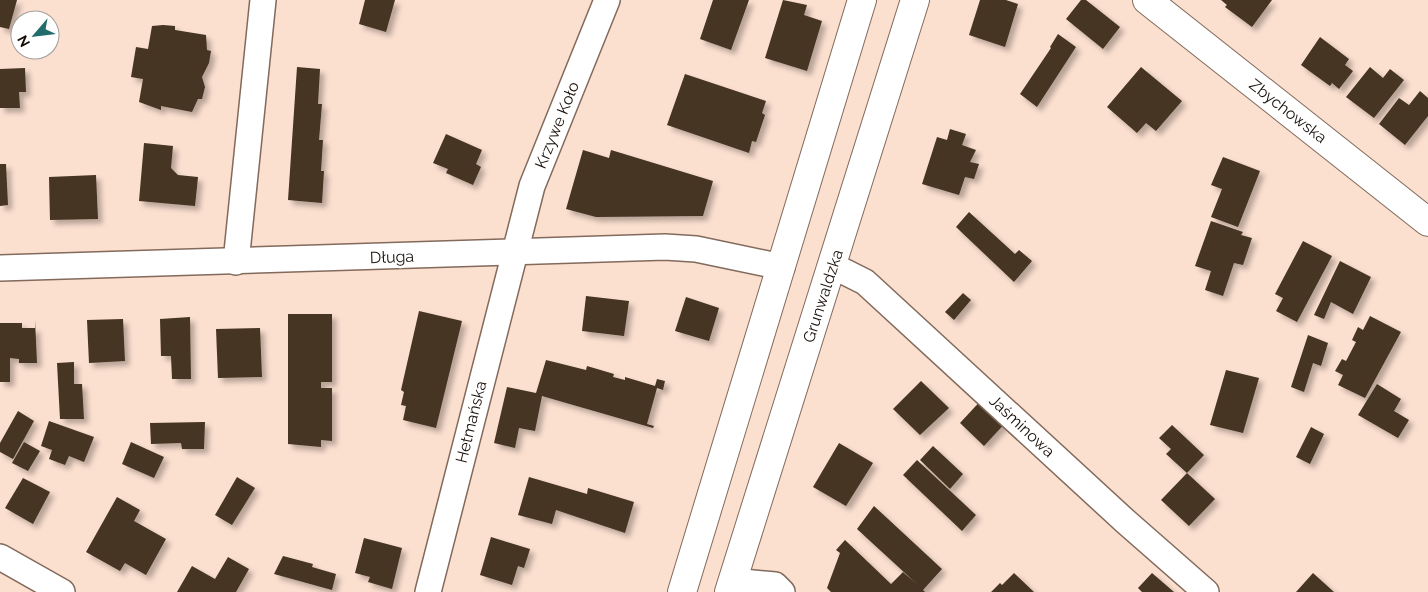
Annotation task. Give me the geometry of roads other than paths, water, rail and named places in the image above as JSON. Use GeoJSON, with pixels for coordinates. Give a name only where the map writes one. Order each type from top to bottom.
{"type":"FeatureCollection","features":[{"type":"Feature","properties":{"kind":"main road"},"geometry":{"type":"LineString","coordinates":[[682,592],[862,0]]}},
{"type":"Feature","properties":{"kind":"main road","name":"Grunwaldzka"},"geometry":{"type":"LineString","coordinates":[[731,586],[915,0]]}},
{"type":"Feature","properties":{"kind":"main road","name":"Zbychowska"},"geometry":{"type":"LineString","coordinates":[[1147,0],[1428,222]]}},
{"type":"Feature","properties":{"kind":"street"},"geometry":{"type":"LineString","coordinates":[[236,262],[263,0]]}},
{"type":"Feature","properties":{"kind":"street","name":"Krzywe Koło"},"geometry":{"type":"LineString","coordinates":[[514,253],[532,186],[608,0]]}},
{"type":"Feature","properties":{"kind":"street","name":"Długa"},"geometry":{"type":"LineString","coordinates":[[0,268],[665,247],[696,250],[782,267]]}},
{"type":"Feature","properties":{"kind":"street","name":"Hetmańska"},"geometry":{"type":"LineString","coordinates":[[428,592],[514,253]]}},
{"type":"Feature","properties":{"kind":"street","name":"Jaśminowa"},"geometry":{"type":"LineString","coordinates":[[833,266],[865,282],[1125,521],[1206,592]]}},
{"type":"Feature","properties":{"kind":"street"},"geometry":{"type":"LineString","coordinates":[[0,557],[62,592]]}},
{"type":"Feature","properties":{"kind":"street"},"geometry":{"type":"LineString","coordinates":[[731,586],[775,585],[782,592]]}}]}
